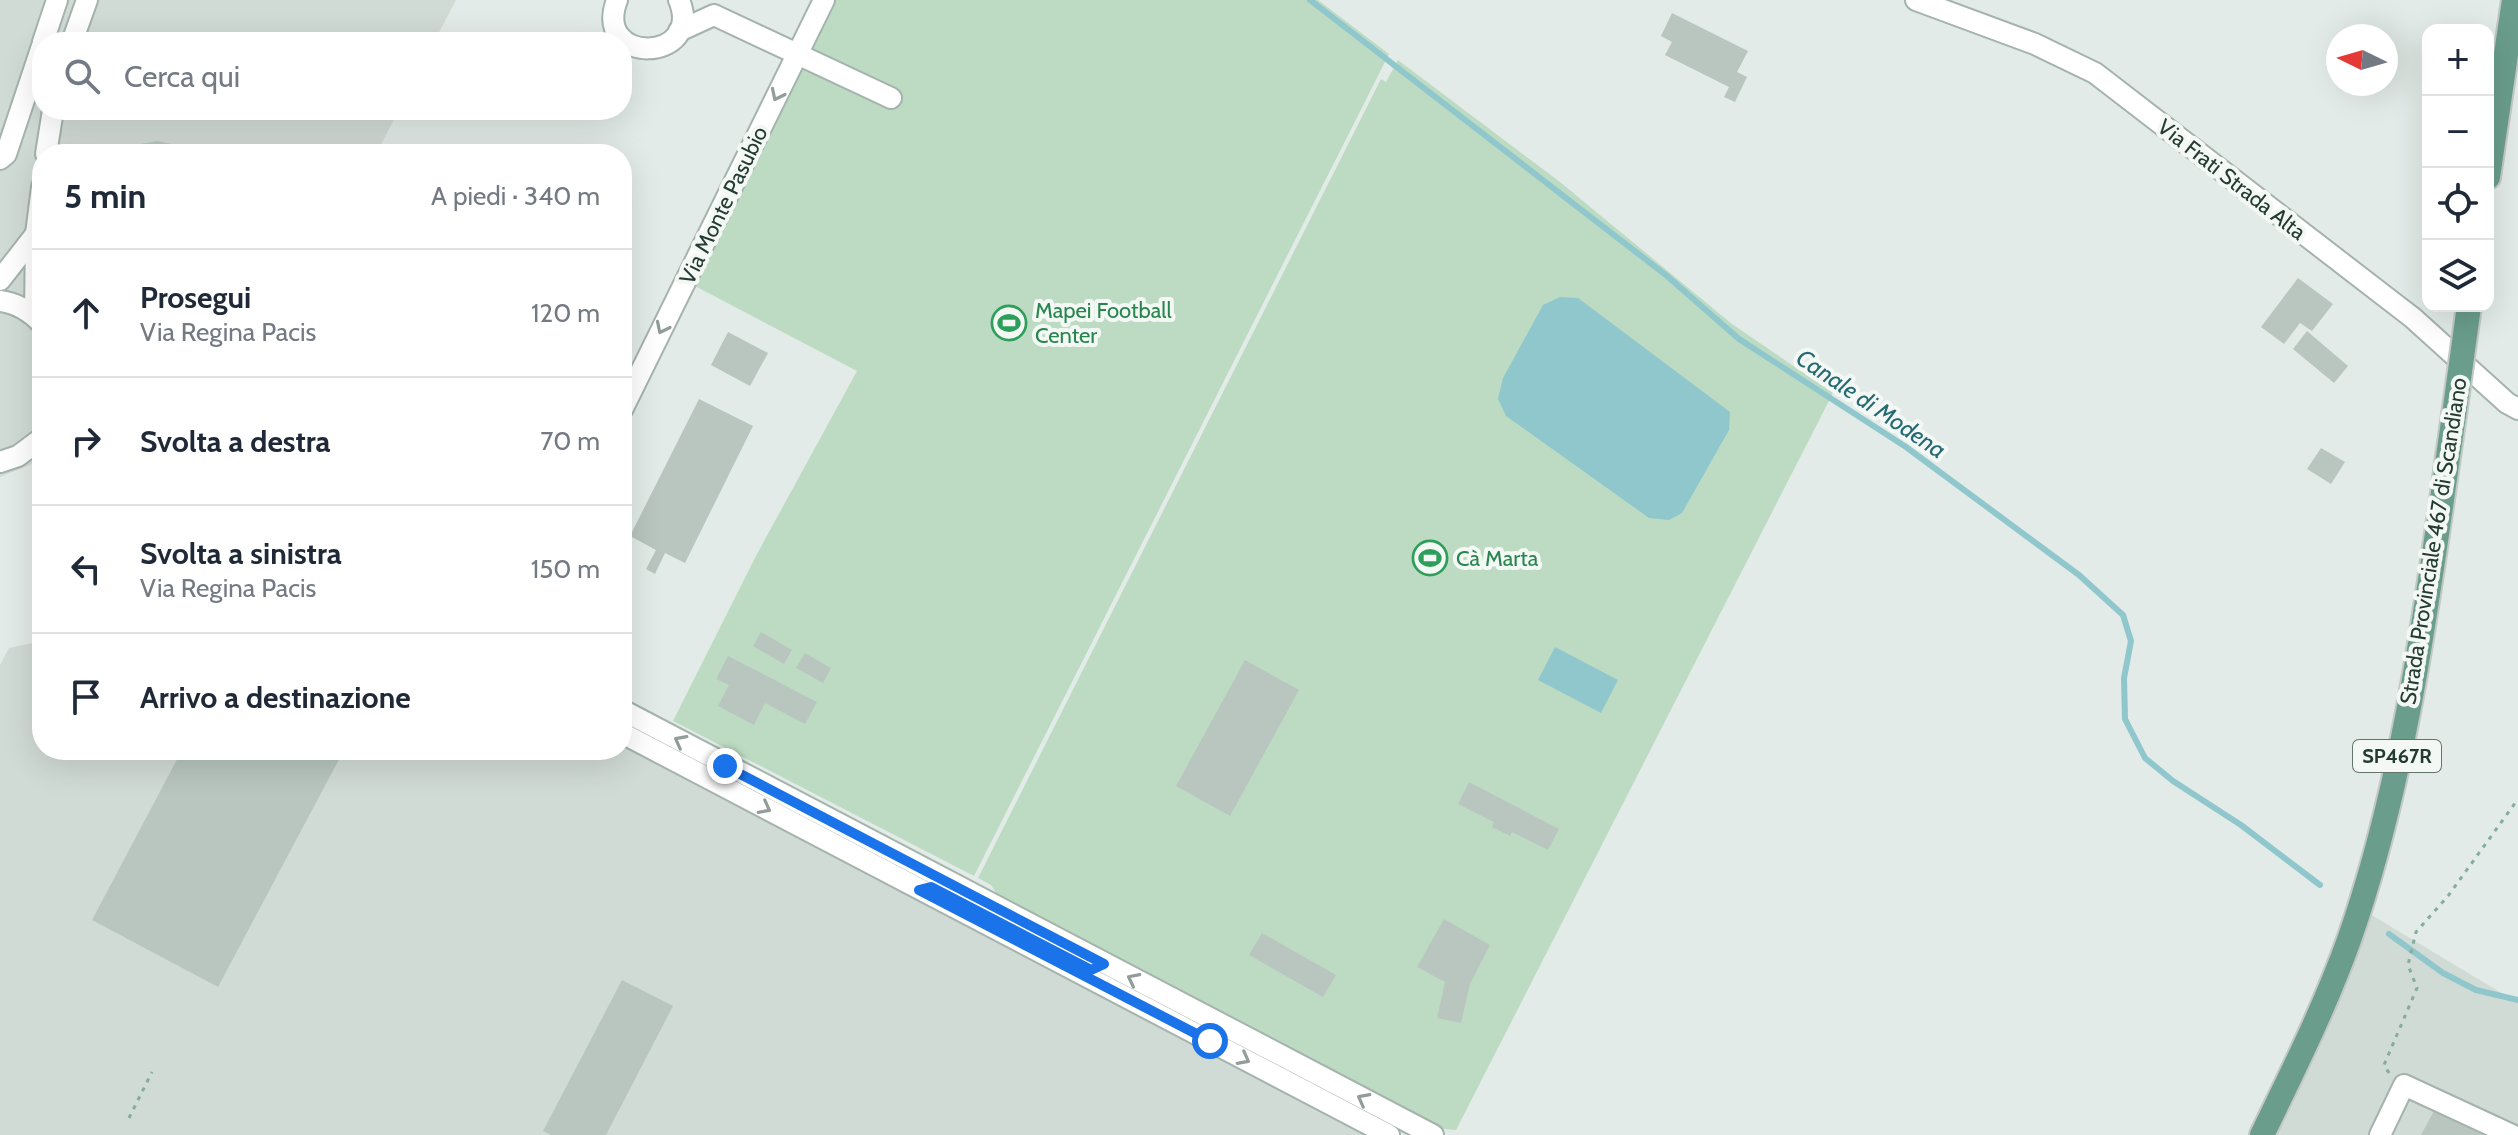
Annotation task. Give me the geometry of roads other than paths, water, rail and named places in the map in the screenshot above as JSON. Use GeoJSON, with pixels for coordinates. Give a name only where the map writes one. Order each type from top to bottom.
{"type":"FeatureCollection","features":[{"type":"Feature","properties":{"kind":"main road"},"geometry":{"type":"LineString","coordinates":[[2489,168],[2514,0]]}},
{"type":"Feature","properties":{"kind":"main road","name":"Strada Provinciale 467 di Scandiano"},"geometry":{"type":"LineString","coordinates":[[2262,1135],[2310,1034],[2349,940],[2379,839],[2424,619],[2468,312]]}},
{"type":"Feature","properties":{"kind":"street"},"geometry":{"type":"LineString","coordinates":[[47,32],[57,0]]}},
{"type":"Feature","properties":{"kind":"street"},"geometry":{"type":"LineString","coordinates":[[76,32],[87,0]]}},
{"type":"Feature","properties":{"kind":"street"},"geometry":{"type":"LineString","coordinates":[[617,0],[614,9],[618,32]]}},
{"type":"Feature","properties":{"kind":"street"},"geometry":{"type":"LineString","coordinates":[[632,46],[650,50],[662,48],[672,41],[683,20],[679,0]]}},
{"type":"Feature","properties":{"kind":"street","name":"Via Monte Pasubio"},"geometry":{"type":"LineString","coordinates":[[632,390],[824,0]]}},
{"type":"Feature","properties":{"kind":"street","name":"Via Frati Strada Alta"},"geometry":{"type":"LineString","coordinates":[[1916,0],[2035,44],[2095,73],[2413,318],[2507,403],[2518,409]]}},
{"type":"Feature","properties":{"kind":"street"},"geometry":{"type":"LineString","coordinates":[[679,31],[714,15],[891,98]]}},
{"type":"Feature","properties":{"kind":"street"},"geometry":{"type":"LineString","coordinates":[[0,159],[6,154],[32,77]]}},
{"type":"Feature","properties":{"kind":"street"},"geometry":{"type":"LineString","coordinates":[[48,144],[51,120]]}},
{"type":"Feature","properties":{"kind":"street"},"geometry":{"type":"LineString","coordinates":[[0,280],[32,239]]}},
{"type":"Feature","properties":{"kind":"street"},"geometry":{"type":"LineString","coordinates":[[0,301],[10,302],[32,316]]}},
{"type":"Feature","properties":{"kind":"street"},"geometry":{"type":"LineString","coordinates":[[0,462],[32,448]]}},
{"type":"Feature","properties":{"kind":"street"},"geometry":{"type":"LineString","coordinates":[[632,715],[1433,1135]]}},
{"type":"Feature","properties":{"kind":"street"},"geometry":{"type":"LineString","coordinates":[[632,738],[1389,1135]]}},
{"type":"Feature","properties":{"kind":"street"},"geometry":{"type":"LineString","coordinates":[[919,890],[931,887],[1091,970],[1104,964]]}},
{"type":"Feature","properties":{"kind":"street"},"geometry":{"type":"LineString","coordinates":[[2380,1135],[2404,1085],[2512,1135]]}},
{"type":"Feature","properties":{"kind":"water"},"geometry":{"type":"Polygon","coordinates":[[[1560,297],[1578,298],[1730,412],[1729,430],[1682,513],[1669,520],[1649,518],[1506,416],[1498,399],[1503,378],[1543,305],[1560,297]]]}},
{"type":"Feature","properties":{"kind":"water"},"geometry":{"type":"Polygon","coordinates":[[[1555,647],[1618,680],[1601,713],[1538,680],[1555,647]]]}},
{"type":"Feature","properties":{"kind":"waterway","name":"Canale di Modena"},"geometry":{"type":"LineString","coordinates":[[1310,0],[1667,276],[1739,339],[1906,447],[2079,575],[2123,615],[2131,641],[2124,678],[2125,719],[2145,758],[2320,885]]}},
{"type":"Feature","properties":{"kind":"waterway","name":"Canale di Modena"},"geometry":{"type":"LineString","coordinates":[[2389,934],[2443,973],[2476,990],[2518,1000]]}},
{"type":"Feature","properties":{"kind":"place","name":"Mapei Football Center"},"geometry":{"type":"Point","coordinates":[1009,323]}},
{"type":"Feature","properties":{"kind":"place","name":"Cà Marta"},"geometry":{"type":"Point","coordinates":[1430,558]}}]}
